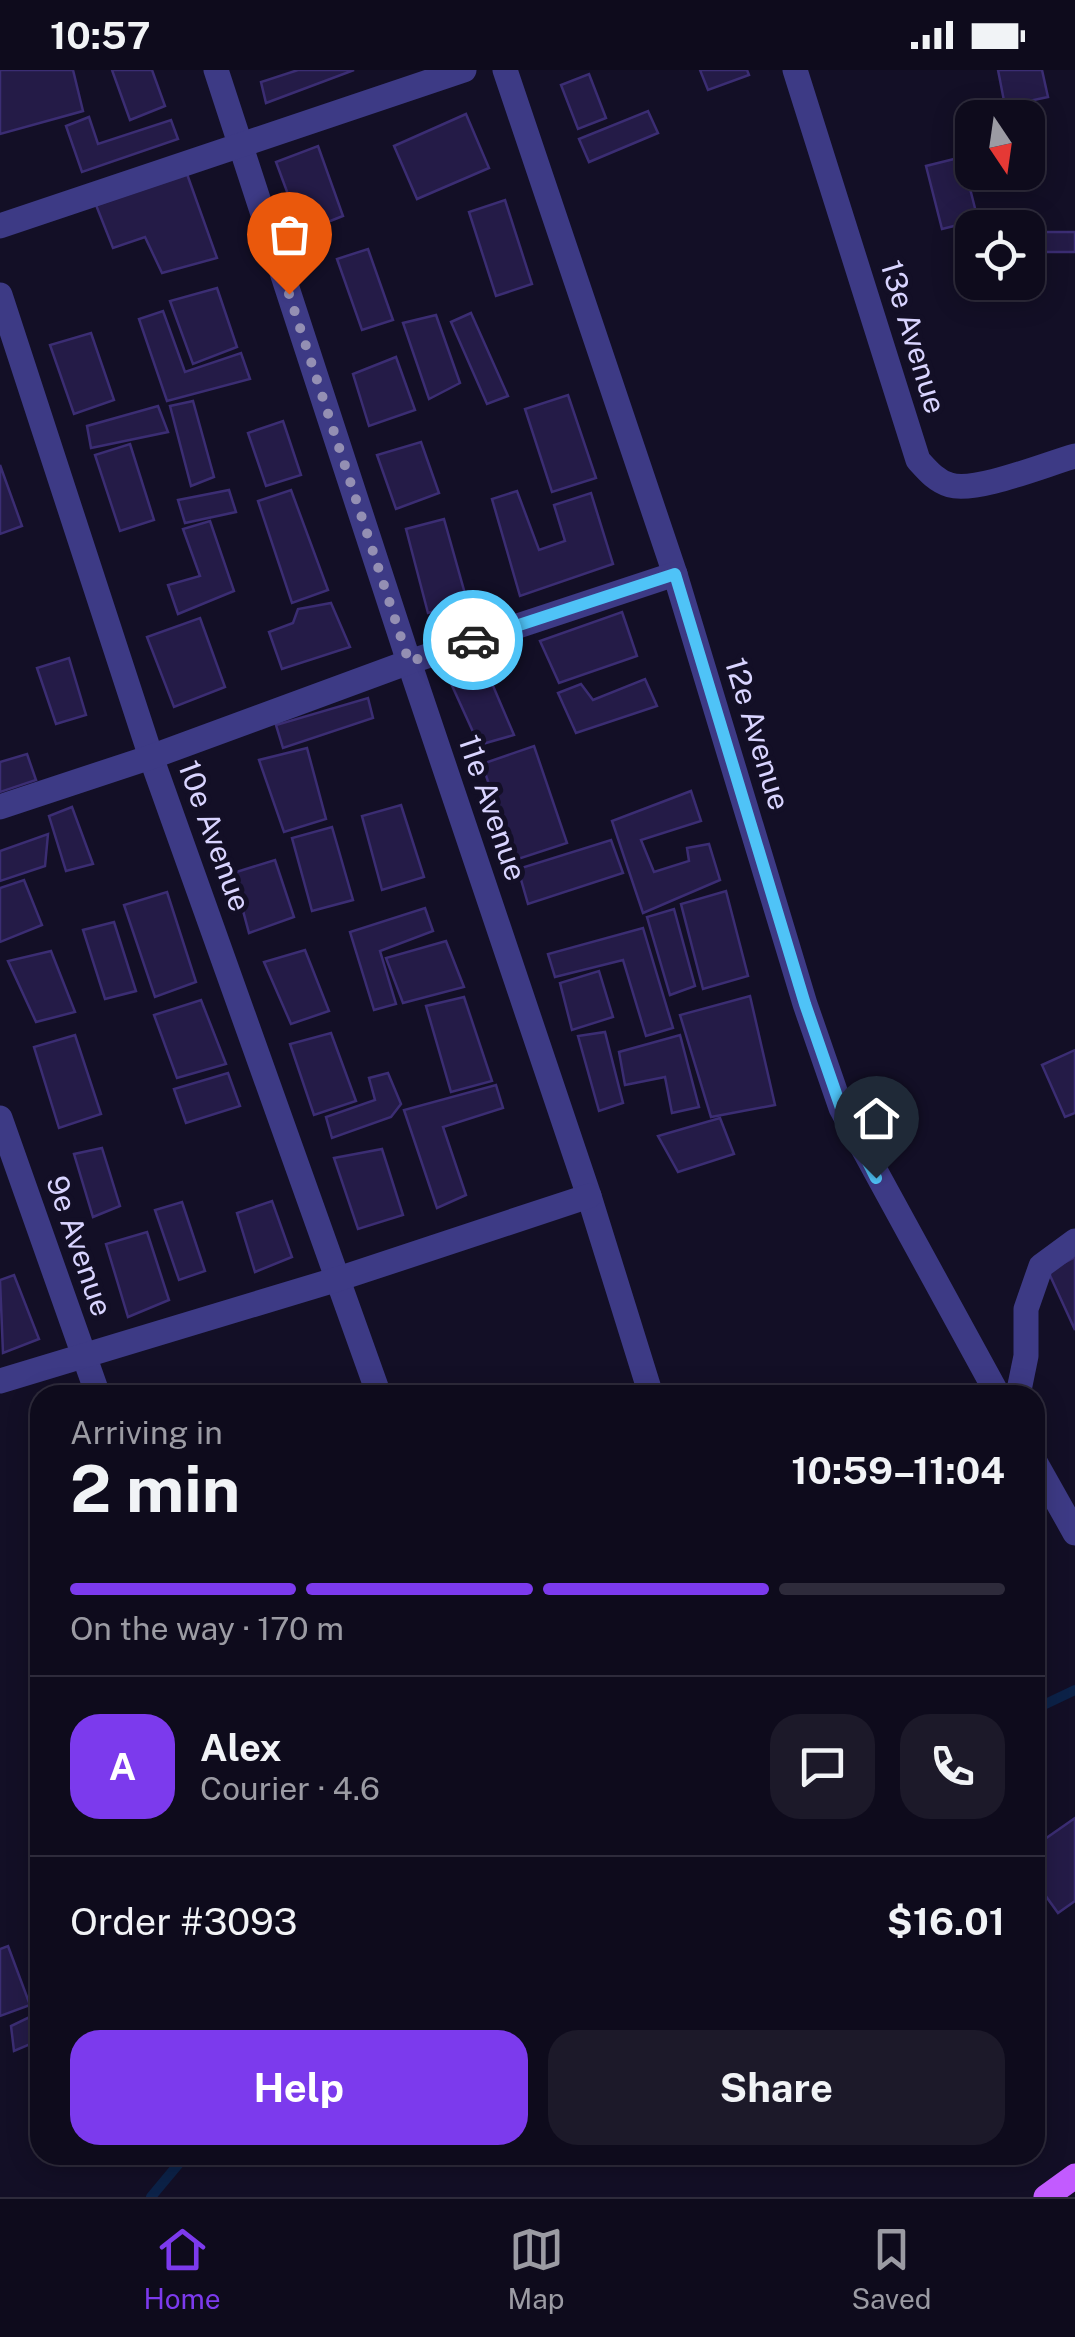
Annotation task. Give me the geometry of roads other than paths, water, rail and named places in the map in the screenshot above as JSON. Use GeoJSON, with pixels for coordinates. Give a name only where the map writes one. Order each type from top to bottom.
{"type":"FeatureCollection","features":[{"type":"Feature","properties":{"kind":"main road"},"geometry":{"type":"LineString","coordinates":[[1046,2197],[1075,2176]]}},
{"type":"Feature","properties":{"kind":"street","name":"11e Avenue"},"geometry":{"type":"LineString","coordinates":[[216,70],[409,662],[590,1196],[648,1385]]}},
{"type":"Feature","properties":{"kind":"street"},"geometry":{"type":"LineString","coordinates":[[0,226],[464,70]]}},
{"type":"Feature","properties":{"kind":"street","name":"12e Avenue"},"geometry":{"type":"LineString","coordinates":[[505,70],[675,574],[805,1004],[841,1108],[993,1385]]}},
{"type":"Feature","properties":{"kind":"street","name":"13e Avenue"},"geometry":{"type":"LineString","coordinates":[[796,70],[918,460],[931,474],[950,485],[969,486],[1075,456]]}},
{"type":"Feature","properties":{"kind":"street","name":"10e Avenue"},"geometry":{"type":"LineString","coordinates":[[0,295],[151,757],[375,1385]]}},
{"type":"Feature","properties":{"kind":"street"},"geometry":{"type":"LineString","coordinates":[[0,806],[151,757],[409,662],[675,574]]}},
{"type":"Feature","properties":{"kind":"street","name":"9e Avenue"},"geometry":{"type":"LineString","coordinates":[[0,1118],[94,1385]]}},
{"type":"Feature","properties":{"kind":"street"},"geometry":{"type":"LineString","coordinates":[[0,1381],[338,1279],[590,1196]]}},
{"type":"Feature","properties":{"kind":"street"},"geometry":{"type":"LineString","coordinates":[[1020,1385],[1026,1356],[1026,1309],[1041,1266],[1075,1242]]}},
{"type":"Feature","properties":{"kind":"street"},"geometry":{"type":"LineString","coordinates":[[1045,1480],[1075,1533]]}},
{"type":"Feature","properties":{"kind":"waterway"},"geometry":{"type":"LineString","coordinates":[[1045,1704],[1075,1690]]}},
{"type":"Feature","properties":{"kind":"waterway"},"geometry":{"type":"LineString","coordinates":[[151,2197],[178,2165]]}}]}
